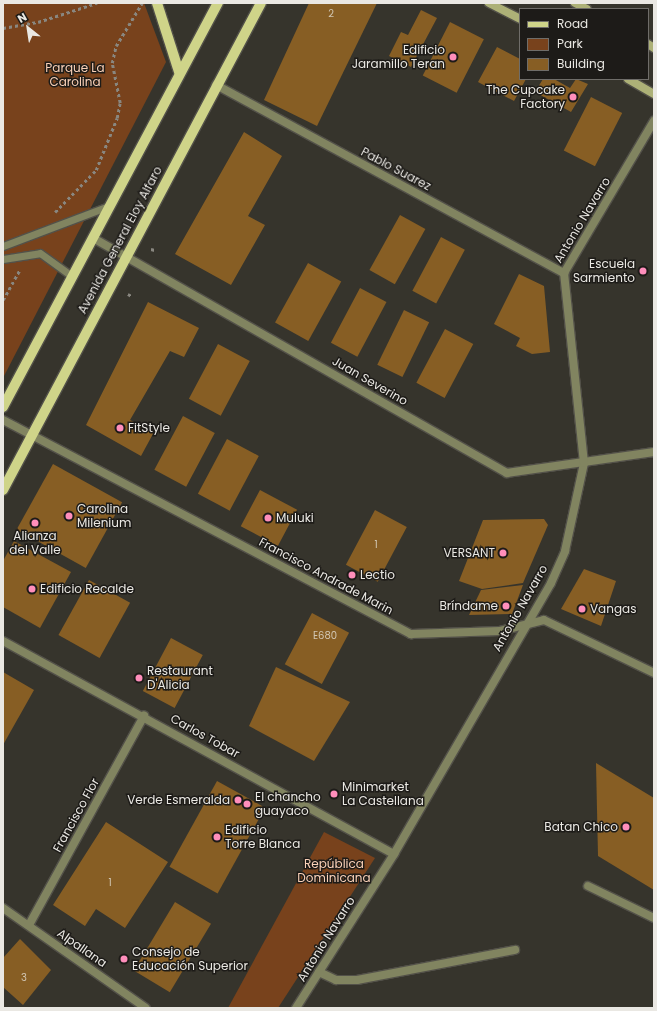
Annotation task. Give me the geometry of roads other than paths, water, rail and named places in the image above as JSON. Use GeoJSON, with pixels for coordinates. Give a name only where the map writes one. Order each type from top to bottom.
{"type":"FeatureCollection","features":[{"type":"Feature","properties":{"kind":"main road"},"geometry":{"type":"LineString","coordinates":[[157,3],[179,72]]}},
{"type":"Feature","properties":{"kind":"main road","name":"Avenida General Eloy Alfaro"},"geometry":{"type":"LineString","coordinates":[[3,407],[179,72],[218,3]]}},
{"type":"Feature","properties":{"kind":"main road","name":"Avenida General Eloy Alfaro"},"geometry":{"type":"LineString","coordinates":[[3,490],[216,85],[261,3]]}},
{"type":"Feature","properties":{"kind":"main road"},"geometry":{"type":"LineString","coordinates":[[489,3],[519,18]]}},
{"type":"Feature","properties":{"kind":"main road"},"geometry":{"type":"LineString","coordinates":[[575,3],[585,8]]}},
{"type":"Feature","properties":{"kind":"main road"},"geometry":{"type":"LineString","coordinates":[[630,80],[654,94]]}},
{"type":"Feature","properties":{"kind":"street","name":"Pablo Suarez"},"geometry":{"type":"LineString","coordinates":[[216,85],[564,273]]}},
{"type":"Feature","properties":{"kind":"street","name":"Antonio Navarro"},"geometry":{"type":"LineString","coordinates":[[296,1008],[394,854],[525,624],[551,583],[565,551],[584,463],[564,273],[654,120]]}},
{"type":"Feature","properties":{"kind":"street","name":"Juan Severino"},"geometry":{"type":"LineString","coordinates":[[92,238],[507,473],[654,452]]}},
{"type":"Feature","properties":{"kind":"street","name":"Francisco Andrade Marin"},"geometry":{"type":"LineString","coordinates":[[3,420],[411,634],[500,630],[544,620],[654,673]]}},
{"type":"Feature","properties":{"kind":"street","name":"Carlos Tobar"},"geometry":{"type":"LineString","coordinates":[[3,641],[144,716],[394,854]]}},
{"type":"Feature","properties":{"kind":"street","name":"Francisco Flor"},"geometry":{"type":"LineString","coordinates":[[29,925],[144,716]]}},
{"type":"Feature","properties":{"kind":"street"},"geometry":{"type":"LineString","coordinates":[[588,886],[654,918]]}},
{"type":"Feature","properties":{"kind":"street","name":"Alpallana"},"geometry":{"type":"LineString","coordinates":[[3,908],[146,1008]]}},
{"type":"Feature","properties":{"kind":"street"},"geometry":{"type":"LineString","coordinates":[[319,972],[336,980],[357,980],[515,950]]}},
{"type":"Feature","properties":{"kind":"lane"},"geometry":{"type":"LineString","coordinates":[[3,246],[109,206]]}},
{"type":"Feature","properties":{"kind":"lane"},"geometry":{"type":"LineString","coordinates":[[3,259],[40,253],[72,276]]}},
{"type":"Feature","properties":{"kind":"place","name":"Edificio Jaramillo Teran"},"geometry":{"type":"Point","coordinates":[453,57]}},
{"type":"Feature","properties":{"kind":"place","name":"The Cupcake Factory"},"geometry":{"type":"Point","coordinates":[573,97]}},
{"type":"Feature","properties":{"kind":"place","name":"Escuela Sarmiento"},"geometry":{"type":"Point","coordinates":[643,271]}},
{"type":"Feature","properties":{"kind":"place","name":"FitStyle"},"geometry":{"type":"Point","coordinates":[120,428]}},
{"type":"Feature","properties":{"kind":"place","name":"Carolina Milenium"},"geometry":{"type":"Point","coordinates":[69,516]}},
{"type":"Feature","properties":{"kind":"place","name":"Muluki"},"geometry":{"type":"Point","coordinates":[268,518]}},
{"type":"Feature","properties":{"kind":"place","name":"Alianza del Valle"},"geometry":{"type":"Point","coordinates":[35,523]}},
{"type":"Feature","properties":{"kind":"place","name":"VERSANT"},"geometry":{"type":"Point","coordinates":[503,553]}},
{"type":"Feature","properties":{"kind":"place","name":"Lectio"},"geometry":{"type":"Point","coordinates":[352,575]}},
{"type":"Feature","properties":{"kind":"place","name":"Edificio Recalde"},"geometry":{"type":"Point","coordinates":[32,589]}},
{"type":"Feature","properties":{"kind":"place","name":"Bríndame"},"geometry":{"type":"Point","coordinates":[506,606]}},
{"type":"Feature","properties":{"kind":"place","name":"Vangas"},"geometry":{"type":"Point","coordinates":[582,609]}},
{"type":"Feature","properties":{"kind":"place","name":"Restaurant D'Alicia"},"geometry":{"type":"Point","coordinates":[139,678]}},
{"type":"Feature","properties":{"kind":"place","name":"Minimarket La Castellana"},"geometry":{"type":"Point","coordinates":[334,794]}},
{"type":"Feature","properties":{"kind":"place","name":"Verde Esmeralda"},"geometry":{"type":"Point","coordinates":[238,800]}},
{"type":"Feature","properties":{"kind":"place","name":"El chancho guayaco"},"geometry":{"type":"Point","coordinates":[247,804]}},
{"type":"Feature","properties":{"kind":"place","name":"Batan Chico"},"geometry":{"type":"Point","coordinates":[626,827]}},
{"type":"Feature","properties":{"kind":"place","name":"Edificio Torre Blanca"},"geometry":{"type":"Point","coordinates":[217,837]}},
{"type":"Feature","properties":{"kind":"place","name":"Consejo de Educación Superior"},"geometry":{"type":"Point","coordinates":[124,959]}},
{"type":"Feature","properties":{"kind":"park label","name":"Parque La Carolina"},"geometry":{"type":"Point","coordinates":[75,75]}},
{"type":"Feature","properties":{"kind":"park label","name":"República Dominicana"},"geometry":{"type":"Point","coordinates":[334,871]}}]}
